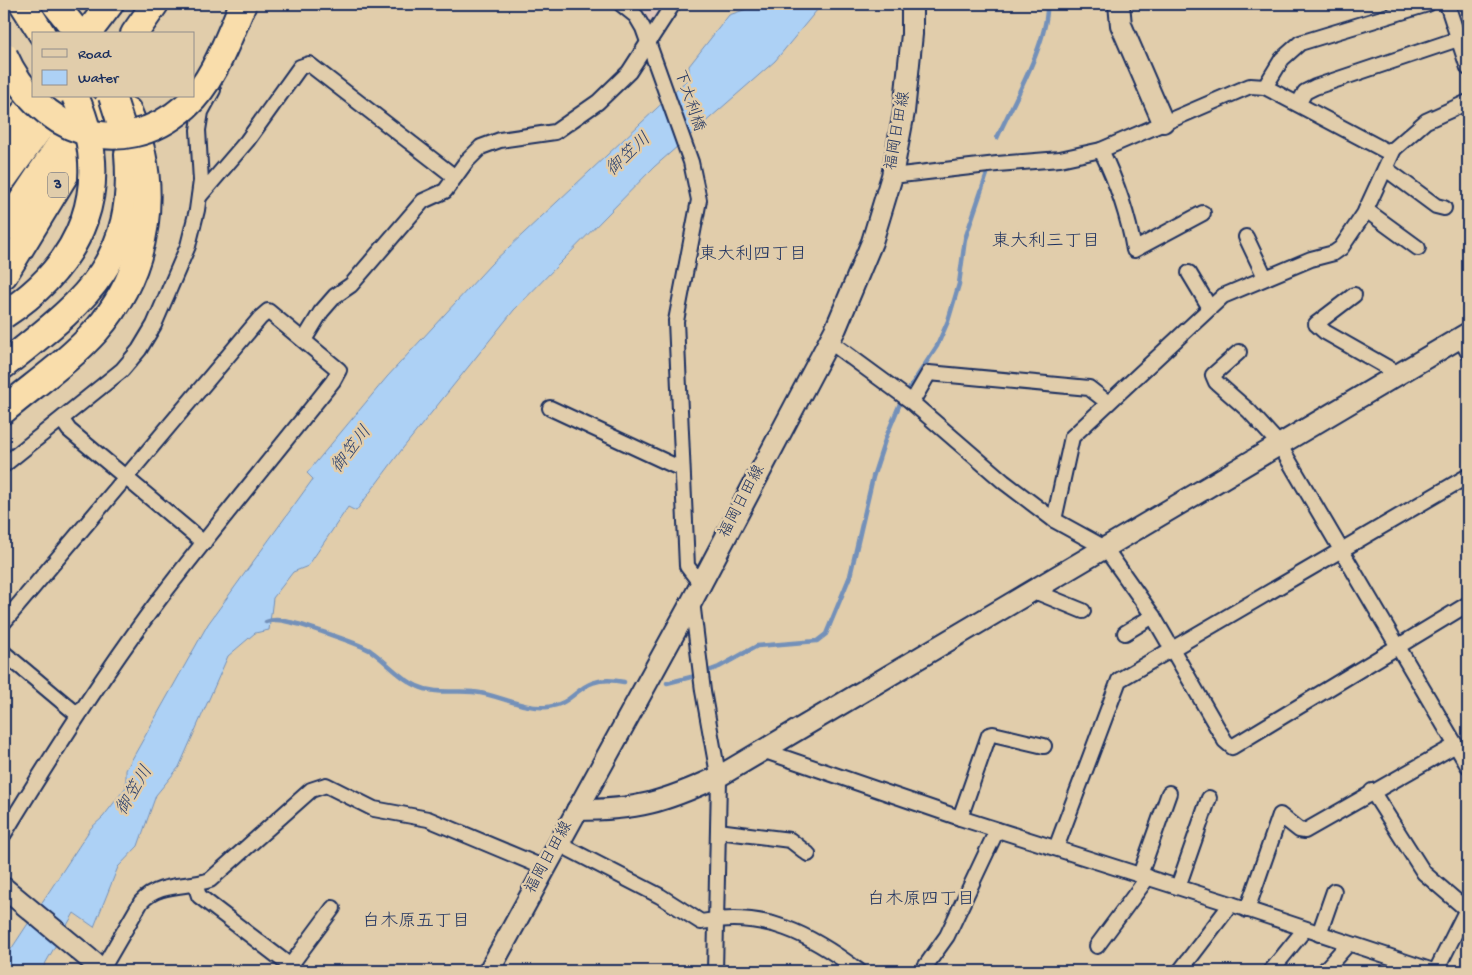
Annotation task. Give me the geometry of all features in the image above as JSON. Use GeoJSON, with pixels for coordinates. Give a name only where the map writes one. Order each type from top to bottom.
{"type":"FeatureCollection","features":[{"type":"Feature","properties":{"kind":"highway"},"geometry":{"type":"LineString","coordinates":[[23,4],[41,32]]}},
{"type":"Feature","properties":{"kind":"highway"},"geometry":{"type":"LineString","coordinates":[[89,32],[110,4]]}},
{"type":"Feature","properties":{"kind":"highway"},"geometry":{"type":"LineString","coordinates":[[107,32],[126,4]]}},
{"type":"Feature","properties":{"kind":"highway"},"geometry":{"type":"LineString","coordinates":[[135,32],[155,4]]}},
{"type":"Feature","properties":{"kind":"highway"},"geometry":{"type":"LineString","coordinates":[[152,32],[170,4]]}},
{"type":"Feature","properties":{"kind":"highway"},"geometry":{"type":"LineString","coordinates":[[195,96],[217,60],[243,4]]}},
{"type":"Feature","properties":{"kind":"highway"},"geometry":{"type":"LineString","coordinates":[[4,56],[28,95],[52,118],[83,132],[100,136],[138,132],[171,117],[193,98]]}},
{"type":"Feature","properties":{"kind":"highway"},"geometry":{"type":"LineString","coordinates":[[4,138],[35,98]]}},
{"type":"Feature","properties":{"kind":"highway"},"geometry":{"type":"LineString","coordinates":[[4,178],[62,98]]}},
{"type":"Feature","properties":{"kind":"highway"},"geometry":{"type":"LineString","coordinates":[[4,315],[39,288],[57,269],[72,249],[90,207],[93,186],[93,164],[85,120],[76,98]]}},
{"type":"Feature","properties":{"kind":"highway"},"geometry":{"type":"LineString","coordinates":[[4,228],[91,98]]}},
{"type":"Feature","properties":{"kind":"highway","name":"3"},"geometry":{"type":"LineString","coordinates":[[4,274],[111,98]]}},
{"type":"Feature","properties":{"kind":"highway"},"geometry":{"type":"LineString","coordinates":[[4,410],[76,351],[96,330],[113,309],[135,268],[147,215],[148,191],[139,142],[113,98]]}},
{"type":"Feature","properties":{"kind":"highway"},"geometry":{"type":"LineString","coordinates":[[4,366],[84,298],[114,252],[124,224],[129,198],[126,122],[121,98]]}},
{"type":"Feature","properties":{"kind":"main road","name":"福岡日田線"},"geometry":{"type":"LineString","coordinates":[[489,971],[696,592],[829,341],[872,242],[892,176],[904,112],[912,34],[912,4]]}},
{"type":"Feature","properties":{"kind":"main road"},"geometry":{"type":"LineString","coordinates":[[1120,4],[1121,25],[1163,122]]}},
{"type":"Feature","properties":{"kind":"main road"},"geometry":{"type":"LineString","coordinates":[[577,810],[616,810],[651,804],[681,794],[718,776],[1399,374],[1466,341]]}},
{"type":"Feature","properties":{"kind":"main road"},"geometry":{"type":"LineString","coordinates":[[4,888],[100,969]]}},
{"type":"Feature","properties":{"kind":"street"},"geometry":{"type":"LineString","coordinates":[[4,465],[122,370],[140,350],[167,299],[188,246],[201,181],[198,130],[201,112],[239,40],[255,4]]}},
{"type":"Feature","properties":{"kind":"street","name":"下大利橋"},"geometry":{"type":"LineString","coordinates":[[621,4],[636,16],[643,28],[691,162],[699,200],[676,321],[681,467],[687,566],[696,592]]}},
{"type":"Feature","properties":{"kind":"street"},"geometry":{"type":"LineString","coordinates":[[304,340],[326,306],[335,296],[351,285],[403,221],[423,201],[445,191],[481,147],[500,140],[555,132],[598,102],[629,72],[650,47],[673,4]]}},
{"type":"Feature","properties":{"kind":"street"},"geometry":{"type":"LineString","coordinates":[[1265,87],[1282,58],[1300,44],[1428,4]]}},
{"type":"Feature","properties":{"kind":"street"},"geometry":{"type":"LineString","coordinates":[[1447,4],[1468,68]]}},
{"type":"Feature","properties":{"kind":"street"},"geometry":{"type":"LineString","coordinates":[[1298,104],[1305,92],[1315,86],[1458,39]]}},
{"type":"Feature","properties":{"kind":"street"},"geometry":{"type":"LineString","coordinates":[[199,198],[248,141],[300,68],[305,64],[310,64],[455,177]]}},
{"type":"Feature","properties":{"kind":"street"},"geometry":{"type":"LineString","coordinates":[[892,176],[1060,159],[1101,150],[1250,86],[1265,87],[1380,149],[1386,151],[1394,149]]}},
{"type":"Feature","properties":{"kind":"street"},"geometry":{"type":"LineString","coordinates":[[1054,520],[1072,437],[1107,402],[1222,296],[1311,259],[1334,253],[1340,248],[1366,210],[1394,149],[1426,121],[1468,102]]}},
{"type":"Feature","properties":{"kind":"street"},"geometry":{"type":"LineString","coordinates":[[1101,150],[1129,220],[1134,250],[1203,213]]}},
{"type":"Feature","properties":{"kind":"street"},"geometry":{"type":"LineString","coordinates":[[1386,169],[1436,206],[1444,208]]}},
{"type":"Feature","properties":{"kind":"street"},"geometry":{"type":"LineString","coordinates":[[1366,210],[1418,248]]}},
{"type":"Feature","properties":{"kind":"street"},"geometry":{"type":"LineString","coordinates":[[1246,237],[1265,277]]}},
{"type":"Feature","properties":{"kind":"street"},"geometry":{"type":"LineString","coordinates":[[1189,273],[1210,308]]}},
{"type":"Feature","properties":{"kind":"street"},"geometry":{"type":"LineString","coordinates":[[1354,295],[1316,324],[1324,332],[1399,374]]}},
{"type":"Feature","properties":{"kind":"street"},"geometry":{"type":"LineString","coordinates":[[4,622],[260,318],[268,312],[339,370],[333,381],[161,597],[78,715],[4,834]]}},
{"type":"Feature","properties":{"kind":"street"},"geometry":{"type":"LineString","coordinates":[[829,341],[907,398],[1004,482],[1054,520],[1105,548],[1153,616],[1225,741],[1232,747],[1400,647],[1468,604]]}},
{"type":"Feature","properties":{"kind":"street"},"geometry":{"type":"LineString","coordinates":[[1239,352],[1213,375],[1216,382],[1249,411],[1279,444],[1400,647],[1468,766]]}},
{"type":"Feature","properties":{"kind":"street"},"geometry":{"type":"LineString","coordinates":[[907,398],[929,373],[1089,388],[1107,402]]}},
{"type":"Feature","properties":{"kind":"street"},"geometry":{"type":"LineString","coordinates":[[550,408],[675,466],[681,467]]}},
{"type":"Feature","properties":{"kind":"street"},"geometry":{"type":"LineString","coordinates":[[62,420],[69,430],[204,543]]}},
{"type":"Feature","properties":{"kind":"street"},"geometry":{"type":"LineString","coordinates":[[1056,848],[1119,680],[1468,476]]}},
{"type":"Feature","properties":{"kind":"street"},"geometry":{"type":"LineString","coordinates":[[1034,591],[1083,611]]}},
{"type":"Feature","properties":{"kind":"street"},"geometry":{"type":"LineString","coordinates":[[696,592],[701,674],[718,776],[716,971]]}},
{"type":"Feature","properties":{"kind":"street"},"geometry":{"type":"LineString","coordinates":[[1126,633],[1153,616]]}},
{"type":"Feature","properties":{"kind":"street"},"geometry":{"type":"LineString","coordinates":[[4,653],[78,715]]}},
{"type":"Feature","properties":{"kind":"street"},"geometry":{"type":"LineString","coordinates":[[960,818],[989,735],[993,734],[1044,746]]}},
{"type":"Feature","properties":{"kind":"street"},"geometry":{"type":"LineString","coordinates":[[1247,910],[1280,815],[1299,830],[1305,830],[1456,745]]}},
{"type":"Feature","properties":{"kind":"street"},"geometry":{"type":"LineString","coordinates":[[762,750],[960,818],[1434,971],[1467,909],[1424,872],[1372,791]]}},
{"type":"Feature","properties":{"kind":"street"},"geometry":{"type":"LineString","coordinates":[[100,969],[147,894],[161,888],[210,880],[311,790],[326,785],[374,809],[428,818],[544,868]]}},
{"type":"Feature","properties":{"kind":"street"},"geometry":{"type":"LineString","coordinates":[[1097,946],[1144,876],[1169,793]]}},
{"type":"Feature","properties":{"kind":"street"},"geometry":{"type":"LineString","coordinates":[[1178,887],[1209,798]]}},
{"type":"Feature","properties":{"kind":"street"},"geometry":{"type":"LineString","coordinates":[[930,968],[948,936],[997,830]]}},
{"type":"Feature","properties":{"kind":"street"},"geometry":{"type":"LineString","coordinates":[[718,831],[790,840],[808,854]]}},
{"type":"Feature","properties":{"kind":"street"},"geometry":{"type":"LineString","coordinates":[[559,844],[660,896],[702,922],[717,919],[762,920],[798,932],[834,952],[859,971]]}},
{"type":"Feature","properties":{"kind":"street"},"geometry":{"type":"LineString","coordinates":[[194,884],[199,896],[294,968],[333,908]]}},
{"type":"Feature","properties":{"kind":"street"},"geometry":{"type":"LineString","coordinates":[[1319,934],[1334,891]]}},
{"type":"Feature","properties":{"kind":"street"},"geometry":{"type":"LineString","coordinates":[[1180,971],[1231,904]]}},
{"type":"Feature","properties":{"kind":"street"},"geometry":{"type":"LineString","coordinates":[[1271,971],[1305,930]]}},
{"type":"Feature","properties":{"kind":"street"},"geometry":{"type":"LineString","coordinates":[[1324,971],[1348,944]]}},
{"type":"Feature","properties":{"kind":"shaded area"},"geometry":{"type":"Polygon","coordinates":[[[634,4],[663,4],[653,20],[645,21],[634,4]]]}},
{"type":"Feature","properties":{"kind":"water","name":"御笠川"},"geometry":{"type":"Polygon","coordinates":[[[751,4],[822,4],[775,61],[654,167],[514,310],[403,448],[356,511],[348,507],[308,566],[293,572],[273,598],[269,630],[255,633],[228,656],[179,767],[156,795],[138,846],[118,867],[94,927],[74,913],[41,971],[4,971],[4,960],[91,828],[103,817],[126,787],[126,770],[208,624],[313,479],[307,473],[387,377],[491,264],[689,78],[689,66],[729,15],[747,9],[751,4]]]}},
{"type":"Feature","properties":{"kind":"waterway"},"geometry":{"type":"LineString","coordinates":[[997,138],[1036,53],[1046,19],[1047,4]]}},
{"type":"Feature","properties":{"kind":"waterway"},"geometry":{"type":"LineString","coordinates":[[667,683],[695,676],[719,667],[757,646],[817,641],[826,634],[850,576],[873,477],[886,437],[901,401],[937,346],[948,321],[959,284],[965,239],[988,171]]}},
{"type":"Feature","properties":{"kind":"waterway"},"geometry":{"type":"LineString","coordinates":[[266,622],[278,620],[296,624],[356,644],[371,651],[411,683],[424,689],[445,692],[482,693],[529,706],[548,707],[567,700],[588,685],[597,682],[609,680],[624,682]]}},
{"type":"Feature","properties":{"kind":"district","name":"東大利三丁目"},"geometry":{"type":"Point","coordinates":[1046,242]}},
{"type":"Feature","properties":{"kind":"district","name":"東大利四丁目"},"geometry":{"type":"Point","coordinates":[753,255]}},
{"type":"Feature","properties":{"kind":"district","name":"白木原四丁目"},"geometry":{"type":"Point","coordinates":[921,900]}},
{"type":"Feature","properties":{"kind":"district","name":"白木原五丁目"},"geometry":{"type":"Point","coordinates":[416,922]}}]}
